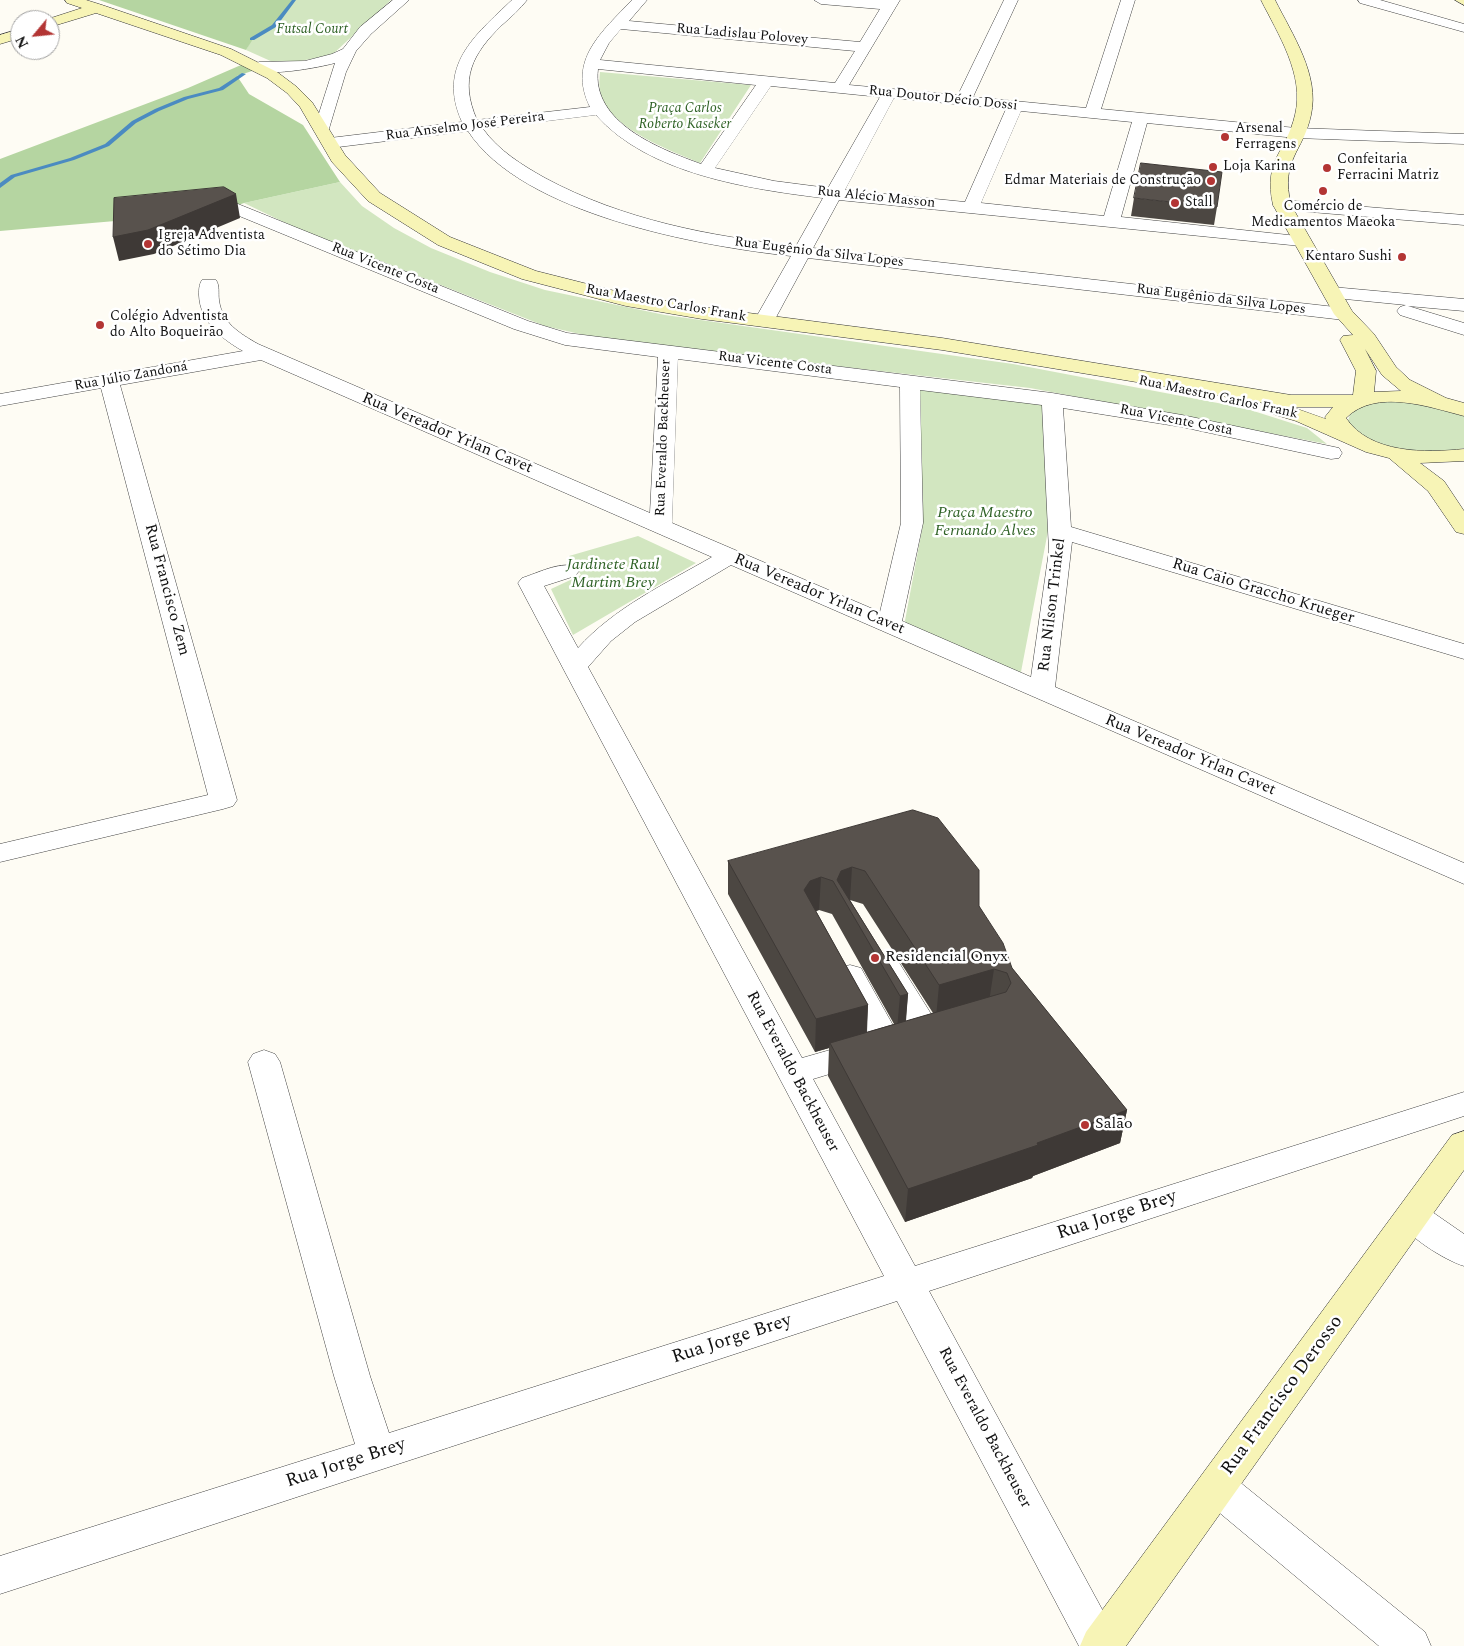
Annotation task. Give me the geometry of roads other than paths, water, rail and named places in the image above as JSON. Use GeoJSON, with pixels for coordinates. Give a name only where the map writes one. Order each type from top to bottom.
{"type":"FeatureCollection","features":[{"type":"Feature","properties":{"kind":"main road","name":"Rua Maestro Carlos Frank"},"geometry":{"type":"LineString","coordinates":[[72,0],[211,46],[259,67],[281,81],[300,97],[350,173],[374,197],[417,226],[470,253],[529,275],[595,293],[662,307],[942,344],[1291,401],[1404,397],[1438,401]]}},
{"type":"Feature","properties":{"kind":"main road"},"geometry":{"type":"LineString","coordinates":[[1268,0],[1302,79],[1305,101],[1302,121],[1277,174],[1278,194],[1282,205],[1344,314],[1367,338],[1396,379],[1438,401],[1464,410]]}},
{"type":"Feature","properties":{"kind":"main road"},"geometry":{"type":"LineString","coordinates":[[60,20],[97,8]]}},
{"type":"Feature","properties":{"kind":"main road"},"geometry":{"type":"LineString","coordinates":[[1344,314],[1350,340],[1366,371],[1358,400],[1341,407],[1335,416],[1339,427],[1352,437]]}},
{"type":"Feature","properties":{"kind":"main road","name":"Rua Maestro Carlos Frank"},"geometry":{"type":"LineString","coordinates":[[1081,367],[1165,387],[1284,411],[1396,454]]}},
{"type":"Feature","properties":{"kind":"main road"},"geometry":{"type":"LineString","coordinates":[[1396,454],[1422,457],[1464,455]]}},
{"type":"Feature","properties":{"kind":"main road"},"geometry":{"type":"LineString","coordinates":[[1396,454],[1436,486],[1464,526]]}},
{"type":"Feature","properties":{"kind":"main road","name":"Rua Francisco Derosso"},"geometry":{"type":"LineString","coordinates":[[1101,1646],[1413,1218],[1464,1144]]}},
{"type":"Feature","properties":{"kind":"street"},"geometry":{"type":"LineString","coordinates":[[326,136],[336,81],[348,52],[362,34],[402,0]]}},
{"type":"Feature","properties":{"kind":"street","name":"Rua Eugênio da Silva Lopes"},"geometry":{"type":"LineString","coordinates":[[520,0],[475,47],[463,70],[462,93],[472,126],[494,152],[511,165],[534,180],[584,204],[613,215],[686,233],[802,252],[1344,314]]}},
{"type":"Feature","properties":{"kind":"street"},"geometry":{"type":"LineString","coordinates":[[590,64],[596,50],[640,0]]}},
{"type":"Feature","properties":{"kind":"street"},"geometry":{"type":"LineString","coordinates":[[821,0],[891,3],[839,89]]}},
{"type":"Feature","properties":{"kind":"street"},"geometry":{"type":"LineString","coordinates":[[963,101],[1011,0]]}},
{"type":"Feature","properties":{"kind":"street"},"geometry":{"type":"LineString","coordinates":[[1092,113],[1128,0]]}},
{"type":"Feature","properties":{"kind":"street"},"geometry":{"type":"LineString","coordinates":[[1365,0],[1464,28]]}},
{"type":"Feature","properties":{"kind":"street","name":"Rua Ladislau Polovey"},"geometry":{"type":"LineString","coordinates":[[619,24],[864,47]]}},
{"type":"Feature","properties":{"kind":"street"},"geometry":{"type":"LineString","coordinates":[[259,67],[311,64],[327,61],[348,52]]}},
{"type":"Feature","properties":{"kind":"street","name":"Rua Doutor Décio Dossi"},"geometry":{"type":"LineString","coordinates":[[590,64],[1296,133],[1464,139]]}},
{"type":"Feature","properties":{"kind":"street","name":"Rua Alécio Masson"},"geometry":{"type":"LineString","coordinates":[[590,64],[591,94],[600,110],[611,122],[636,140],[669,156],[705,170],[758,182],[834,194],[1301,240]]}},
{"type":"Feature","properties":{"kind":"street"},"geometry":{"type":"LineString","coordinates":[[705,170],[766,82]]}},
{"type":"Feature","properties":{"kind":"street"},"geometry":{"type":"LineString","coordinates":[[764,321],[889,94]]}},
{"type":"Feature","properties":{"kind":"street"},"geometry":{"type":"LineString","coordinates":[[971,208],[1015,106]]}},
{"type":"Feature","properties":{"kind":"street","name":"Rua Anselmo José Pereira"},"geometry":{"type":"LineString","coordinates":[[326,136],[472,126],[600,110]]}},
{"type":"Feature","properties":{"kind":"street"},"geometry":{"type":"LineString","coordinates":[[1111,222],[1141,118]]}},
{"type":"Feature","properties":{"kind":"street"},"geometry":{"type":"LineString","coordinates":[[1282,205],[1464,220]]}},
{"type":"Feature","properties":{"kind":"street","name":"Rua Vicente Costa"},"geometry":{"type":"LineString","coordinates":[[238,209],[544,333],[585,342],[668,350],[1052,399],[1182,421],[1331,453]]}},
{"type":"Feature","properties":{"kind":"street","name":"Rua Vereador Yrlan Cavet"},"geometry":{"type":"LineString","coordinates":[[209,284],[208,306],[217,322],[236,339],[263,354],[1464,874]]}},
{"type":"Feature","properties":{"kind":"street"},"geometry":{"type":"LineString","coordinates":[[1332,293],[1464,304]]}},
{"type":"Feature","properties":{"kind":"street"},"geometry":{"type":"LineString","coordinates":[[1356,295],[1464,329]]}},
{"type":"Feature","properties":{"kind":"street","name":"Rua Everaldo Backheuser"},"geometry":{"type":"LineString","coordinates":[[661,526],[668,350]]}},
{"type":"Feature","properties":{"kind":"street","name":"Rua Júlio Zandoná"},"geometry":{"type":"LineString","coordinates":[[0,400],[263,354]]}},
{"type":"Feature","properties":{"kind":"street","name":"Rua Francisco Zem"},"geometry":{"type":"LineString","coordinates":[[0,853],[223,800],[109,381]]}},
{"type":"Feature","properties":{"kind":"street"},"geometry":{"type":"LineString","coordinates":[[889,625],[912,523],[910,382]]}},
{"type":"Feature","properties":{"kind":"street","name":"Rua Nilson Trinkel"},"geometry":{"type":"LineString","coordinates":[[1042,692],[1059,570],[1061,531],[1052,399]]}},
{"type":"Feature","properties":{"kind":"street","name":"Rua Caio Graccho Krueger"},"geometry":{"type":"LineString","coordinates":[[1061,531],[1464,652]]}},
{"type":"Feature","properties":{"kind":"street"},"geometry":{"type":"LineString","coordinates":[[574,666],[602,636],[626,617],[730,556]]}},
{"type":"Feature","properties":{"kind":"street","name":"Rua Everaldo Backheuser"},"geometry":{"type":"LineString","coordinates":[[567,571],[530,583],[1101,1646]]}},
{"type":"Feature","properties":{"kind":"street"},"geometry":{"type":"LineString","coordinates":[[792,1073],[941,1029],[872,944]]}},
{"type":"Feature","properties":{"kind":"street"},"geometry":{"type":"LineString","coordinates":[[838,955],[888,1045]]}},
{"type":"Feature","properties":{"kind":"street"},"geometry":{"type":"LineString","coordinates":[[264,1062],[350,1366],[377,1454]]}},
{"type":"Feature","properties":{"kind":"street","name":"Rua Jorge Brey"},"geometry":{"type":"LineString","coordinates":[[0,1575],[1464,1104]]}},
{"type":"Feature","properties":{"kind":"street"},"geometry":{"type":"LineString","coordinates":[[1413,1218],[1464,1252]]}},
{"type":"Feature","properties":{"kind":"street"},"geometry":{"type":"LineString","coordinates":[[1217,1487],[1410,1646]]}},
{"type":"Feature","properties":{"kind":"waterway"},"geometry":{"type":"LineString","coordinates":[[252,39],[274,26],[294,0]]}},
{"type":"Feature","properties":{"kind":"waterway"},"geometry":{"type":"LineString","coordinates":[[0,186],[13,176],[72,159],[107,145],[134,122],[157,110],[186,98],[221,89],[244,74]]}},
{"type":"Feature","properties":{"kind":"place","name":"Arsenal Ferragens"},"geometry":{"type":"Point","coordinates":[1225,137]}},
{"type":"Feature","properties":{"kind":"place","name":"Loja Karina"},"geometry":{"type":"Point","coordinates":[1213,167]}},
{"type":"Feature","properties":{"kind":"place","name":"Confeitaria Ferracini Matriz"},"geometry":{"type":"Point","coordinates":[1327,168]}},
{"type":"Feature","properties":{"kind":"place","name":"Edmar Materiais de Construção"},"geometry":{"type":"Point","coordinates":[1211,181]}},
{"type":"Feature","properties":{"kind":"place","name":"Comércio de Medicamentos Maeoka"},"geometry":{"type":"Point","coordinates":[1323,191]}},
{"type":"Feature","properties":{"kind":"place","name":"Stall"},"geometry":{"type":"Point","coordinates":[1175,203]}},
{"type":"Feature","properties":{"kind":"place","name":"Igreja Adventista do Sétimo Dia"},"geometry":{"type":"Point","coordinates":[148,244]}},
{"type":"Feature","properties":{"kind":"place","name":"Kentaro Sushi"},"geometry":{"type":"Point","coordinates":[1402,257]}},
{"type":"Feature","properties":{"kind":"place","name":"Colégio Adventista do Alto Boqueirão"},"geometry":{"type":"Point","coordinates":[100,325]}},
{"type":"Feature","properties":{"kind":"place","name":"Residencial Onyx"},"geometry":{"type":"Point","coordinates":[875,958]}},
{"type":"Feature","properties":{"kind":"place","name":"Salão"},"geometry":{"type":"Point","coordinates":[1085,1125]}},
{"type":"Feature","properties":{"kind":"park label","name":"Futsal Court"},"geometry":{"type":"Point","coordinates":[312,30]}},
{"type":"Feature","properties":{"kind":"park label","name":"Praça Carlos Roberto Kaseker"},"geometry":{"type":"Point","coordinates":[685,118]}},
{"type":"Feature","properties":{"kind":"park label","name":"Praça Maestro Fernando Alves"},"geometry":{"type":"Point","coordinates":[985,523]}},
{"type":"Feature","properties":{"kind":"park label","name":"Jardinete Raul Martim Brey"},"geometry":{"type":"Point","coordinates":[613,575]}}]}
